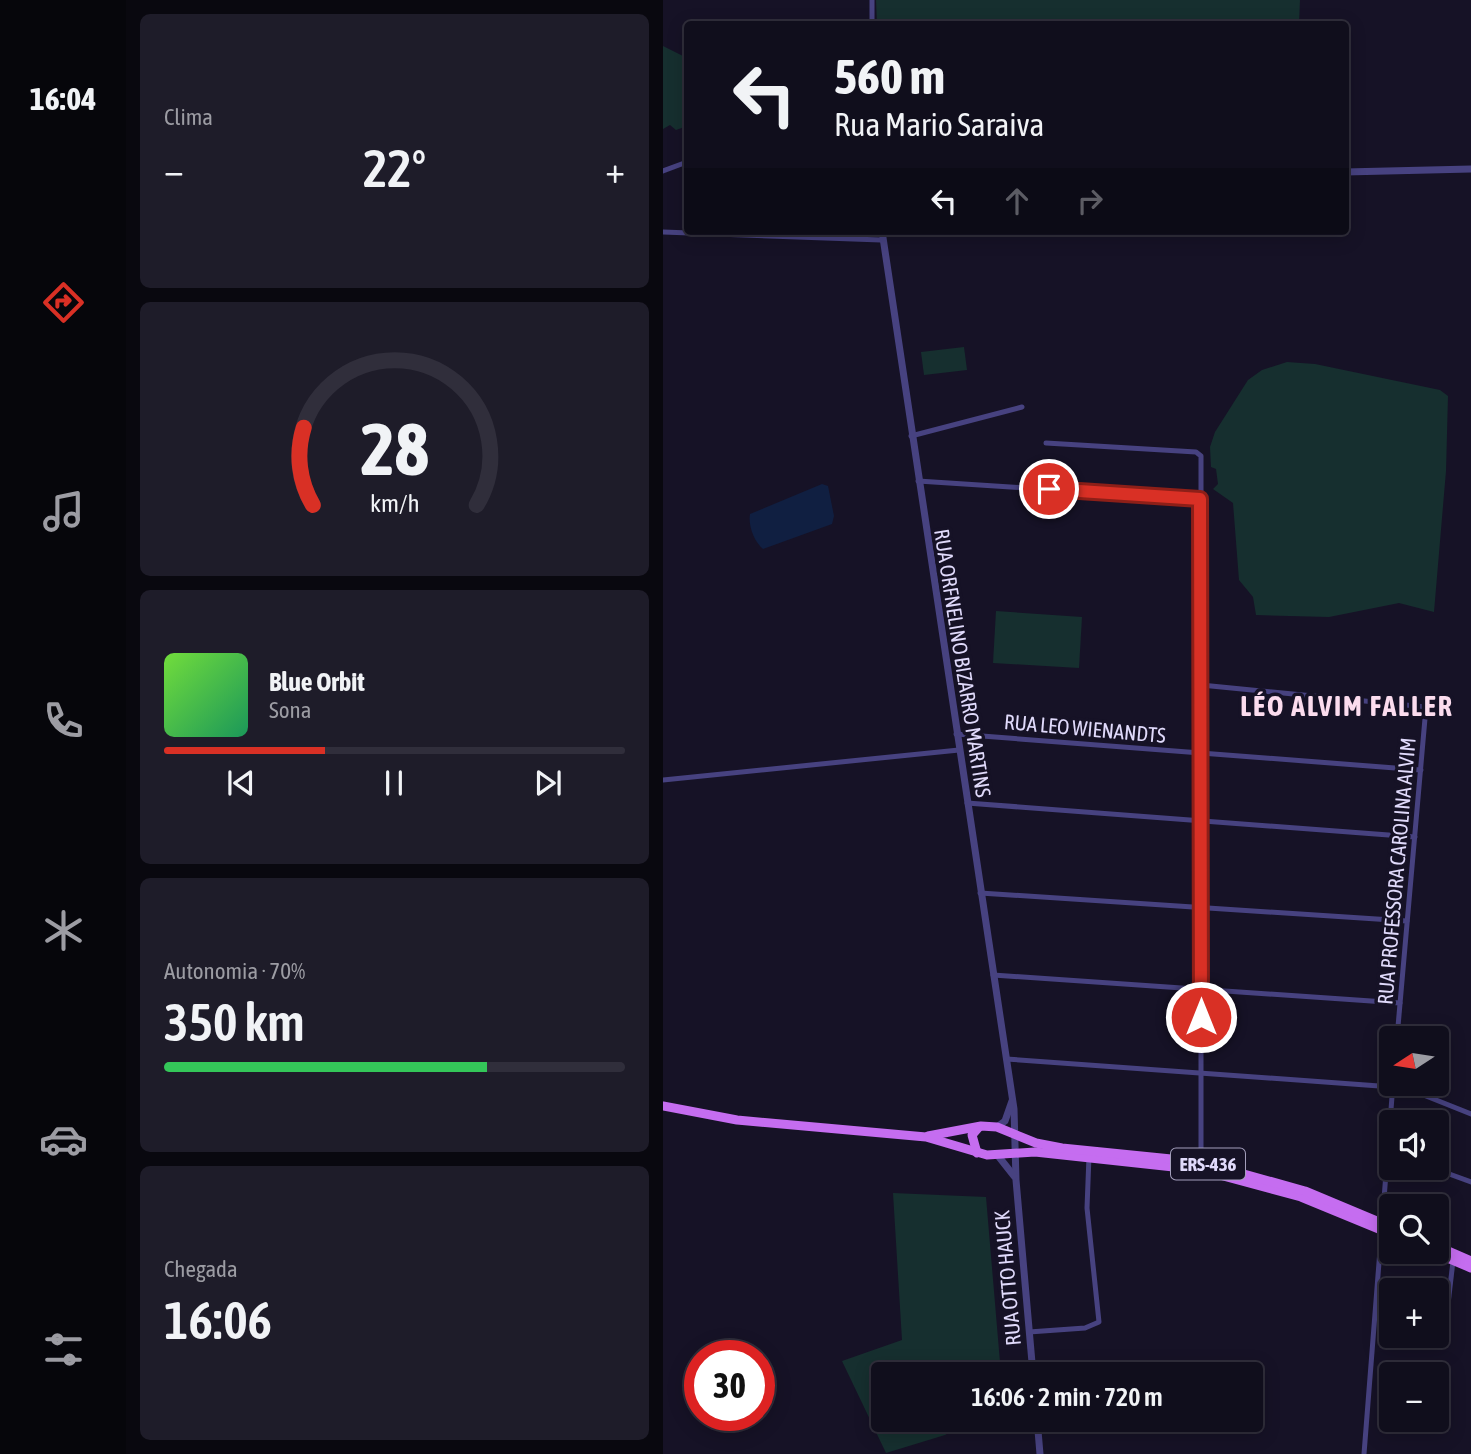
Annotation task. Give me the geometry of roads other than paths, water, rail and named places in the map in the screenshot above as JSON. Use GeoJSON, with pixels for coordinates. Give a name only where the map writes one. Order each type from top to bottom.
{"type":"FeatureCollection","features":[{"type":"Feature","properties":{"kind":"main road","name":"ERS-436"},"geometry":{"type":"LineString","coordinates":[[663,1106],[737,1119],[926,1137],[999,1157],[1015,1153],[1089,1154],[1201,1166],[1305,1191],[1379,1226]]}},
{"type":"Feature","properties":{"kind":"main road","name":"ERS-436"},"geometry":{"type":"LineString","coordinates":[[926,1137],[981,1126],[997,1127],[1036,1143],[1089,1154]]}},
{"type":"Feature","properties":{"kind":"main road"},"geometry":{"type":"LineString","coordinates":[[977,1153],[972,1135],[981,1126]]}},
{"type":"Feature","properties":{"kind":"main road"},"geometry":{"type":"LineString","coordinates":[[1449,1251],[1471,1261]]}},
{"type":"Feature","properties":{"kind":"main road"},"geometry":{"type":"LineString","coordinates":[[1449,1259],[1471,1269]]}},
{"type":"Feature","properties":{"kind":"street"},"geometry":{"type":"LineString","coordinates":[[872,0],[872,21]]}},
{"type":"Feature","properties":{"kind":"street"},"geometry":{"type":"LineString","coordinates":[[663,172],[684,163]]}},
{"type":"Feature","properties":{"kind":"street"},"geometry":{"type":"LineString","coordinates":[[1349,172],[1471,169]]}},
{"type":"Feature","properties":{"kind":"street"},"geometry":{"type":"LineString","coordinates":[[663,232],[684,233]]}},
{"type":"Feature","properties":{"kind":"street"},"geometry":{"type":"LineString","coordinates":[[745,235],[881,240]]}},
{"type":"Feature","properties":{"kind":"street","name":"RUA ORFNELINO BIZARRO MARTINS"},"geometry":{"type":"LineString","coordinates":[[882,235],[1017,1134],[1016,1180]]}},
{"type":"Feature","properties":{"kind":"street"},"geometry":{"type":"LineString","coordinates":[[911,436],[1022,407]]}},
{"type":"Feature","properties":{"kind":"street"},"geometry":{"type":"LineString","coordinates":[[1046,443],[1199,453],[1201,1166]]}},
{"type":"Feature","properties":{"kind":"street"},"geometry":{"type":"LineString","coordinates":[[918,481],[1200,499]]}},
{"type":"Feature","properties":{"kind":"street","name":"RUA PROFESSORA CAROLINA ALVIM"},"geometry":{"type":"LineString","coordinates":[[1201,685],[1426,708],[1398,1026]]}},
{"type":"Feature","properties":{"kind":"street","name":"RUA LEO WIENANDTS"},"geometry":{"type":"LineString","coordinates":[[956,734],[1421,770]]}},
{"type":"Feature","properties":{"kind":"street"},"geometry":{"type":"LineString","coordinates":[[663,780],[959,750]]}},
{"type":"Feature","properties":{"kind":"street"},"geometry":{"type":"LineString","coordinates":[[967,803],[1415,837]]}},
{"type":"Feature","properties":{"kind":"street"},"geometry":{"type":"LineString","coordinates":[[980,893],[1407,920]]}},
{"type":"Feature","properties":{"kind":"street"},"geometry":{"type":"LineString","coordinates":[[993,975],[1400,1003]]}},
{"type":"Feature","properties":{"kind":"street"},"geometry":{"type":"LineString","coordinates":[[1006,1059],[1379,1084]]}},
{"type":"Feature","properties":{"kind":"street"},"geometry":{"type":"LineString","coordinates":[[1426,1096],[1471,1114]]}},
{"type":"Feature","properties":{"kind":"street"},"geometry":{"type":"LineString","coordinates":[[997,1127],[1005,1121],[1012,1101]]}},
{"type":"Feature","properties":{"kind":"street"},"geometry":{"type":"LineString","coordinates":[[1029,1332],[1085,1328],[1097,1325],[1100,1320],[1087,1208],[1089,1154]]}},
{"type":"Feature","properties":{"kind":"street"},"geometry":{"type":"LineString","coordinates":[[999,1157],[1016,1180]]}},
{"type":"Feature","properties":{"kind":"street"},"geometry":{"type":"LineString","coordinates":[[1449,1174],[1471,1182]]}},
{"type":"Feature","properties":{"kind":"street","name":"RUA OTTO HAUCK"},"geometry":{"type":"LineString","coordinates":[[1016,1180],[1032,1362]]}},
{"type":"Feature","properties":{"kind":"street"},"geometry":{"type":"LineString","coordinates":[[1364,1454],[1379,1240]]}},
{"type":"Feature","properties":{"kind":"street"},"geometry":{"type":"LineString","coordinates":[[1449,1296],[1453,1261]]}},
{"type":"Feature","properties":{"kind":"street"},"geometry":{"type":"LineString","coordinates":[[1037,1432],[1040,1454]]}},
{"type":"Feature","properties":{"kind":"water"},"geometry":{"type":"Polygon","coordinates":[[[822,484],[828,486],[834,516],[832,524],[763,549],[754,538],[750,514],[822,484]]]}},
{"type":"Feature","properties":{"kind":"district","name":"LÉO ALVIM FALLER"},"geometry":{"type":"Point","coordinates":[1347,706]}}]}
